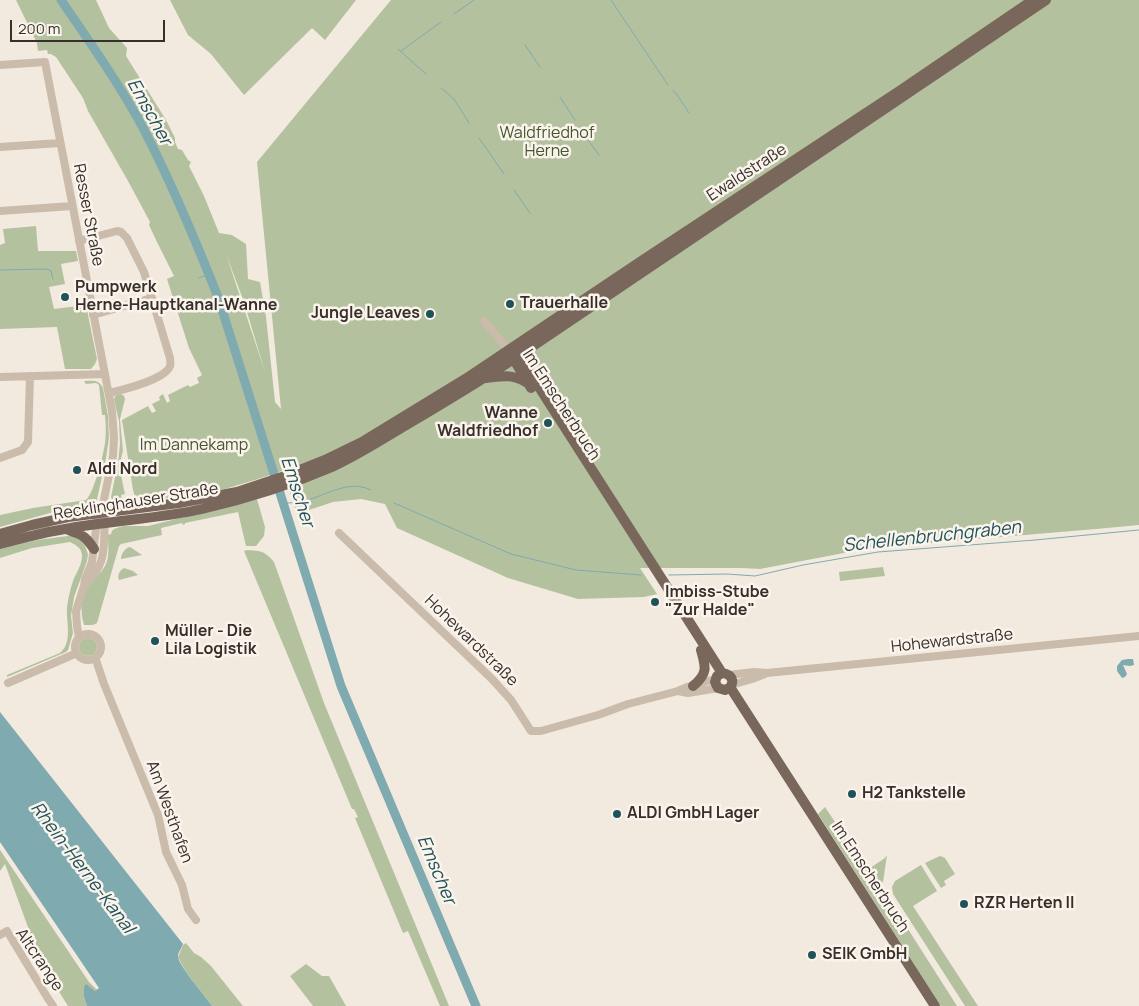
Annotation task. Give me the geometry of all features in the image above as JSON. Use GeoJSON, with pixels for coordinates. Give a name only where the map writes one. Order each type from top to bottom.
{"type":"FeatureCollection","features":[{"type":"Feature","properties":{"kind":"main road","name":"Ewaldstraße"},"geometry":{"type":"LineString","coordinates":[[513,355],[1033,0]]}},
{"type":"Feature","properties":{"kind":"main road","name":"Ewaldstraße"},"geometry":{"type":"LineString","coordinates":[[513,355],[1046,0]]}},
{"type":"Feature","properties":{"kind":"main road","name":"Recklinghauser Straße"},"geometry":{"type":"LineString","coordinates":[[0,534],[48,521],[186,502],[266,487],[333,466],[369,448],[484,378],[513,355]]}},
{"type":"Feature","properties":{"kind":"main road","name":"Recklinghauser Straße"},"geometry":{"type":"LineString","coordinates":[[287,480],[362,442],[513,355]]}},
{"type":"Feature","properties":{"kind":"main road","name":"Im Emscherbruch"},"geometry":{"type":"LineString","coordinates":[[513,355],[527,382],[701,650],[724,682]]}},
{"type":"Feature","properties":{"kind":"main road","name":"Im Emscherbruch"},"geometry":{"type":"LineString","coordinates":[[513,355],[724,682],[928,1006]]}},
{"type":"Feature","properties":{"kind":"main road"},"geometry":{"type":"LineString","coordinates":[[484,378],[516,376],[527,382]]}},
{"type":"Feature","properties":{"kind":"main road","name":"Recklinghauser Straße"},"geometry":{"type":"LineString","coordinates":[[0,544],[66,529],[102,515]]}},
{"type":"Feature","properties":{"kind":"main road"},"geometry":{"type":"LineString","coordinates":[[66,529],[86,538],[94,549]]}},
{"type":"Feature","properties":{"kind":"main road"},"geometry":{"type":"LineString","coordinates":[[693,686],[704,674],[705,666],[701,650]]}},
{"type":"Feature","properties":{"kind":"main road","name":"Im Emscherbruch"},"geometry":{"type":"LineString","coordinates":[[809,816],[935,1006]]}},
{"type":"Feature","properties":{"kind":"street","name":"Resser Straße"},"geometry":{"type":"LineString","coordinates":[[0,65],[45,62],[114,424],[112,456],[102,515]]}},
{"type":"Feature","properties":{"kind":"street"},"geometry":{"type":"LineString","coordinates":[[0,147],[60,142]]}},
{"type":"Feature","properties":{"kind":"street"},"geometry":{"type":"LineString","coordinates":[[0,211],[72,206]]}},
{"type":"Feature","properties":{"kind":"street"},"geometry":{"type":"LineString","coordinates":[[79,241],[113,231],[123,234],[132,245],[144,272],[170,358],[170,366],[165,374],[130,388],[108,393]]}},
{"type":"Feature","properties":{"kind":"street"},"geometry":{"type":"LineString","coordinates":[[93,315],[152,298]]}},
{"type":"Feature","properties":{"kind":"street"},"geometry":{"type":"LineString","coordinates":[[484,321],[513,355]]}},
{"type":"Feature","properties":{"kind":"street"},"geometry":{"type":"LineString","coordinates":[[0,377],[105,374]]}},
{"type":"Feature","properties":{"kind":"street"},"geometry":{"type":"LineString","coordinates":[[0,458],[22,450],[28,442],[30,376]]}},
{"type":"Feature","properties":{"kind":"street"},"geometry":{"type":"LineString","coordinates":[[92,658],[82,658],[76,653],[75,644],[82,635],[78,606],[85,579],[92,562],[102,515]]}},
{"type":"Feature","properties":{"kind":"street"},"geometry":{"type":"LineString","coordinates":[[84,586],[98,569],[103,558],[102,515]]}},
{"type":"Feature","properties":{"kind":"street","name":"Hohewardstraße"},"geometry":{"type":"LineString","coordinates":[[339,533],[492,679],[511,700],[531,731],[541,731],[693,686],[724,682]]}},
{"type":"Feature","properties":{"kind":"street","name":"Am Westhafen"},"geometry":{"type":"LineString","coordinates":[[82,635],[89,634],[95,636],[100,643],[100,651],[92,658],[99,679],[104,684],[158,815],[166,852],[182,885],[188,909],[196,920]]}},
{"type":"Feature","properties":{"kind":"street","name":"Hohewardstraße"},"geometry":{"type":"LineString","coordinates":[[678,691],[688,693],[754,672],[767,673],[1139,636]]}},
{"type":"Feature","properties":{"kind":"street"},"geometry":{"type":"LineString","coordinates":[[8,683],[76,653]]}},
{"type":"Feature","properties":{"kind":"street","name":"Altcrange"},"geometry":{"type":"LineString","coordinates":[[0,935],[7,931],[53,1006]]}},
{"type":"Feature","properties":{"kind":"green space"},"geometry":{"type":"Polygon","coordinates":[[[16,0],[96,0],[109,28],[127,48],[126,56],[166,120],[178,149],[182,150],[191,162],[189,166],[219,233],[232,235],[246,244],[248,279],[260,282],[266,317],[275,402],[281,409],[257,162],[391,0],[1139,0],[1139,525],[870,548],[760,569],[640,568],[657,594],[644,597],[578,599],[508,578],[397,528],[385,504],[361,499],[333,502],[297,514],[289,490],[303,485],[297,466],[225,489],[199,494],[116,503],[111,497],[120,444],[115,396],[121,394],[125,399],[120,419],[123,451],[121,472],[125,494],[121,495],[122,499],[135,497],[122,420],[148,406],[152,413],[156,411],[152,404],[160,400],[159,397],[163,394],[167,403],[170,401],[168,395],[188,385],[190,387],[199,383],[197,378],[202,375],[189,348],[167,279],[174,276],[149,225],[150,222],[88,111],[83,98],[56,57],[48,54],[47,50],[38,51],[37,43],[16,0]],[[226,254],[265,372],[244,302],[226,254]]]}},
{"type":"Feature","properties":{"kind":"green space"},"geometry":{"type":"Polygon","coordinates":[[[170,0],[356,0],[325,40],[312,28],[244,95],[211,54],[188,35],[170,0]]]}},
{"type":"Feature","properties":{"kind":"green space"},"geometry":{"type":"Polygon","coordinates":[[[36,226],[38,251],[76,251],[78,261],[61,264],[65,284],[49,287],[54,309],[86,305],[97,359],[91,369],[65,369],[57,327],[0,329],[0,245],[5,243],[3,229],[36,226]]]}},
{"type":"Feature","properties":{"kind":"green space"},"geometry":{"type":"Polygon","coordinates":[[[84,381],[95,381],[101,385],[108,416],[109,438],[96,504],[91,507],[57,511],[0,527],[0,515],[86,500],[89,496],[102,456],[106,422],[105,415],[102,415],[99,385],[96,383],[86,384],[84,381]]]}},
{"type":"Feature","properties":{"kind":"green space"},"geometry":{"type":"Polygon","coordinates":[[[257,499],[265,527],[264,536],[256,546],[246,546],[238,512],[183,525],[182,523],[161,528],[162,535],[121,544],[97,623],[84,625],[82,609],[84,594],[107,563],[108,535],[114,529],[123,526],[148,526],[257,499]]]}},
{"type":"Feature","properties":{"kind":"green space"},"geometry":{"type":"Polygon","coordinates":[[[74,536],[82,542],[88,554],[74,597],[71,616],[73,633],[68,650],[7,677],[7,675],[60,653],[64,648],[68,638],[67,608],[73,581],[81,563],[82,553],[80,549],[70,542],[32,548],[0,558],[0,549],[25,542],[74,536]]]}},
{"type":"Feature","properties":{"kind":"green space"},"geometry":{"type":"Polygon","coordinates":[[[130,547],[142,555],[121,559],[126,549],[130,547]]]}},
{"type":"Feature","properties":{"kind":"green space"},"geometry":{"type":"Polygon","coordinates":[[[244,551],[262,552],[274,562],[324,703],[449,1006],[440,1006],[408,931],[403,933],[355,818],[358,817],[354,809],[352,809],[244,551]]]}},
{"type":"Feature","properties":{"kind":"green space"},"geometry":{"type":"Polygon","coordinates":[[[883,567],[885,576],[840,581],[839,572],[883,567]]]}},
{"type":"Feature","properties":{"kind":"green space"},"geometry":{"type":"Polygon","coordinates":[[[124,568],[138,575],[119,580],[119,573],[124,568]]]}},
{"type":"Feature","properties":{"kind":"green space"},"geometry":{"type":"Polygon","coordinates":[[[88,638],[94,641],[97,647],[94,653],[88,656],[82,653],[79,647],[82,641],[88,638]]]}},
{"type":"Feature","properties":{"kind":"green space"},"geometry":{"type":"Polygon","coordinates":[[[825,807],[867,870],[887,855],[883,882],[872,889],[877,897],[885,893],[957,1006],[941,1006],[818,814],[825,807]]]}},
{"type":"Feature","properties":{"kind":"green space"},"geometry":{"type":"Polygon","coordinates":[[[0,850],[89,982],[97,990],[84,987],[84,997],[87,1006],[68,1006],[41,963],[5,864],[0,871],[0,850]]]}},
{"type":"Feature","properties":{"kind":"green space"},"geometry":{"type":"Polygon","coordinates":[[[940,856],[945,858],[955,874],[944,881],[946,885],[941,888],[925,863],[940,856]]]}},
{"type":"Feature","properties":{"kind":"green space"},"geometry":{"type":"Polygon","coordinates":[[[921,865],[937,891],[913,906],[978,1006],[965,1006],[893,894],[892,887],[895,881],[921,865]]]}},
{"type":"Feature","properties":{"kind":"green space"},"geometry":{"type":"Polygon","coordinates":[[[186,943],[194,953],[211,966],[243,1006],[212,1006],[189,976],[178,957],[183,945],[186,943]]]}},
{"type":"Feature","properties":{"kind":"green space"},"geometry":{"type":"Polygon","coordinates":[[[306,964],[322,976],[329,976],[346,1006],[313,1006],[290,976],[306,964]]]}},
{"type":"Feature","properties":{"kind":"water"},"geometry":{"type":"Polygon","coordinates":[[[1133,659],[1134,665],[1123,665],[1127,674],[1122,678],[1117,671],[1117,666],[1122,660],[1133,659]]]}},
{"type":"Feature","properties":{"kind":"water","name":"Rhein-Herne-Kanal"},"geometry":{"type":"Polygon","coordinates":[[[0,712],[183,944],[178,955],[179,959],[186,972],[212,1006],[87,1006],[84,997],[84,987],[86,984],[95,991],[99,988],[0,842],[0,712]]]}},
{"type":"Feature","properties":{"kind":"waterway","name":"Emscher"},"geometry":{"type":"LineString","coordinates":[[61,0],[93,46],[142,126],[173,189],[218,297],[341,686],[476,1006]]}},
{"type":"Feature","properties":{"kind":"waterway"},"geometry":{"type":"LineString","coordinates":[[454,14],[474,0]]}},
{"type":"Feature","properties":{"kind":"waterway"},"geometry":{"type":"LineString","coordinates":[[611,0],[668,85]]}},
{"type":"Feature","properties":{"kind":"waterway"},"geometry":{"type":"LineString","coordinates":[[401,51],[441,22]]}},
{"type":"Feature","properties":{"kind":"waterway"},"geometry":{"type":"LineString","coordinates":[[525,45],[540,67]]}},
{"type":"Feature","properties":{"kind":"waterway"},"geometry":{"type":"LineString","coordinates":[[398,49],[426,74]]}},
{"type":"Feature","properties":{"kind":"waterway"},"geometry":{"type":"LineString","coordinates":[[441,88],[454,99],[469,123]]}},
{"type":"Feature","properties":{"kind":"waterway"},"geometry":{"type":"LineString","coordinates":[[673,91],[689,113]]}},
{"type":"Feature","properties":{"kind":"waterway"},"geometry":{"type":"LineString","coordinates":[[560,97],[575,120]]}},
{"type":"Feature","properties":{"kind":"waterway"},"geometry":{"type":"LineString","coordinates":[[479,138],[504,174]]}},
{"type":"Feature","properties":{"kind":"waterway"},"geometry":{"type":"LineString","coordinates":[[588,140],[599,155]]}},
{"type":"Feature","properties":{"kind":"waterway"},"geometry":{"type":"LineString","coordinates":[[514,190],[530,213]]}},
{"type":"Feature","properties":{"kind":"waterway"},"geometry":{"type":"LineString","coordinates":[[0,270],[47,269],[51,271],[53,279]]}},
{"type":"Feature","properties":{"kind":"waterway"},"geometry":{"type":"LineString","coordinates":[[199,278],[209,274]]}},
{"type":"Feature","properties":{"kind":"waterway","name":"Schellenbruchgraben"},"geometry":{"type":"LineString","coordinates":[[283,503],[308,500],[344,487],[353,486],[371,490]]}},
{"type":"Feature","properties":{"kind":"waterway","name":"Schellenbruchgraben"},"geometry":{"type":"LineString","coordinates":[[394,503],[511,554],[576,570],[641,575]]}},
{"type":"Feature","properties":{"kind":"waterway","name":"Schellenbruchgraben"},"geometry":{"type":"LineString","coordinates":[[669,575],[727,574],[755,576],[803,565],[878,552],[1139,530]]}},
{"type":"Feature","properties":{"kind":"place","name":"Pumpwerk Herne-Hauptkanal-Wanne"},"geometry":{"type":"Point","coordinates":[65,297]}},
{"type":"Feature","properties":{"kind":"place","name":"Trauerhalle"},"geometry":{"type":"Point","coordinates":[510,304]}},
{"type":"Feature","properties":{"kind":"place","name":"Jungle Leaves"},"geometry":{"type":"Point","coordinates":[430,314]}},
{"type":"Feature","properties":{"kind":"place","name":"Wanne Waldfriedhof"},"geometry":{"type":"Point","coordinates":[548,423]}},
{"type":"Feature","properties":{"kind":"place","name":"Aldi Nord"},"geometry":{"type":"Point","coordinates":[77,470]}},
{"type":"Feature","properties":{"kind":"place","name":"Imbiss-Stube \"Zur Halde\""},"geometry":{"type":"Point","coordinates":[655,602]}},
{"type":"Feature","properties":{"kind":"place","name":"Müller - Die Lila Logistik"},"geometry":{"type":"Point","coordinates":[155,641]}},
{"type":"Feature","properties":{"kind":"place","name":"H2 Tankstelle"},"geometry":{"type":"Point","coordinates":[852,794]}},
{"type":"Feature","properties":{"kind":"place","name":"ALDI GmbH Lager"},"geometry":{"type":"Point","coordinates":[617,814]}},
{"type":"Feature","properties":{"kind":"place","name":"RZR Herten II"},"geometry":{"type":"Point","coordinates":[964,904]}},
{"type":"Feature","properties":{"kind":"place","name":"SEIK GmbH"},"geometry":{"type":"Point","coordinates":[812,955]}},
{"type":"Feature","properties":{"kind":"park label","name":"Waldfriedhof Herne"},"geometry":{"type":"Point","coordinates":[547,143]}},
{"type":"Feature","properties":{"kind":"park label","name":"Im Dannekamp"},"geometry":{"type":"Point","coordinates":[194,446]}}]}
